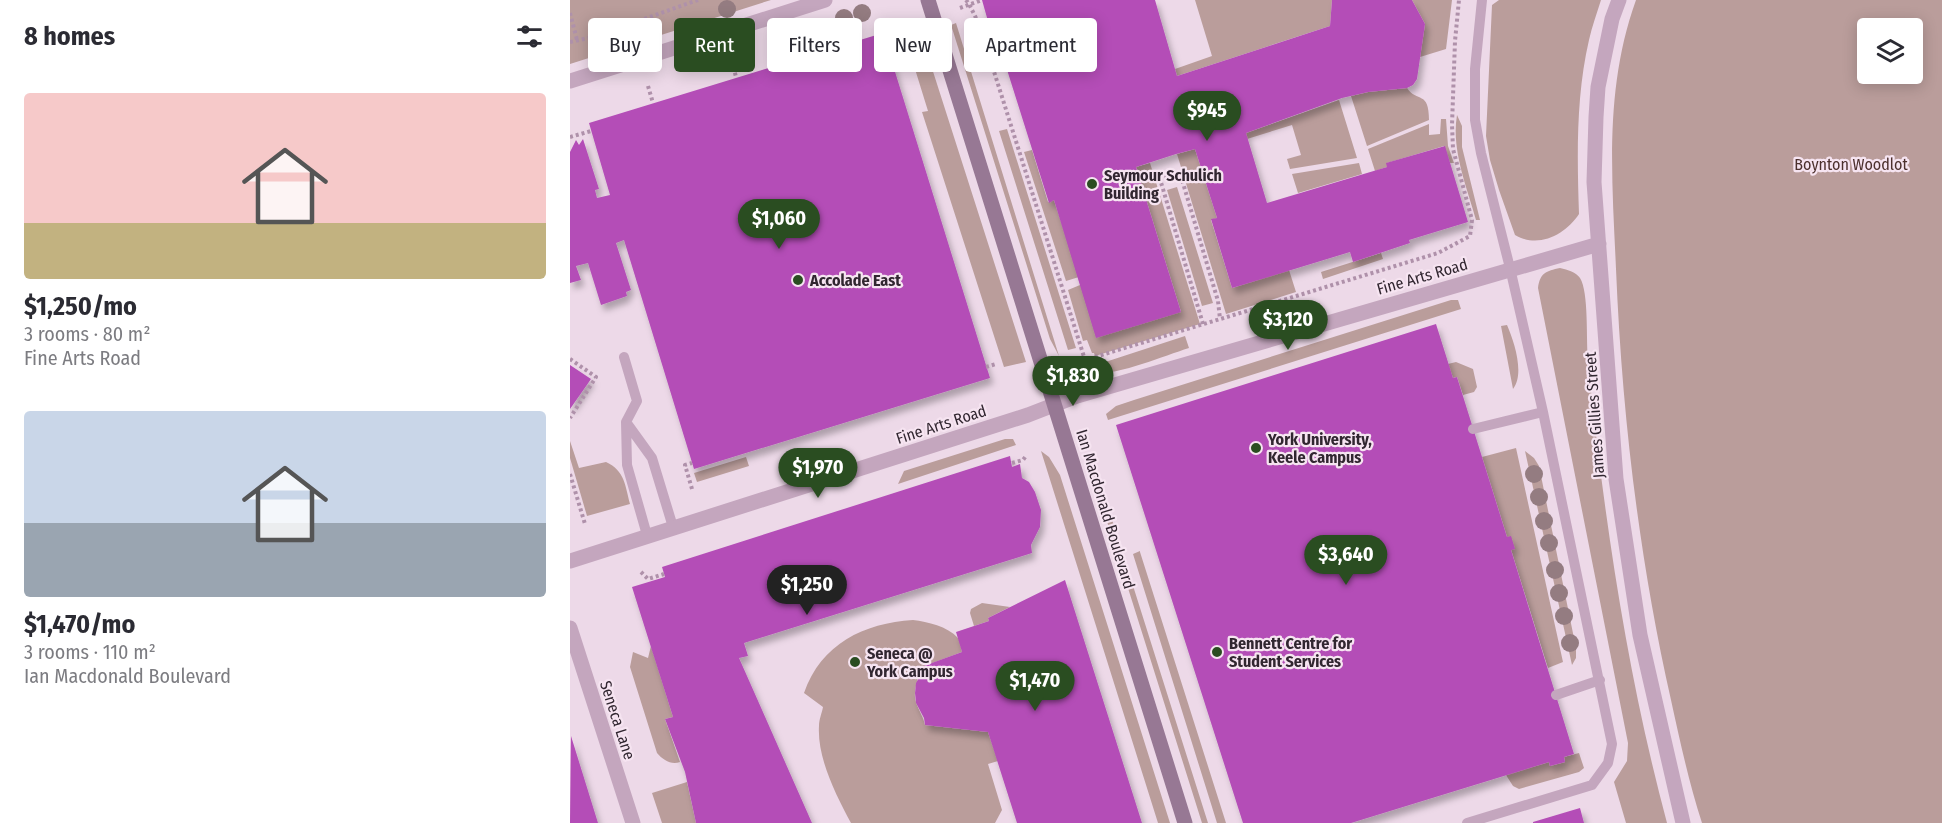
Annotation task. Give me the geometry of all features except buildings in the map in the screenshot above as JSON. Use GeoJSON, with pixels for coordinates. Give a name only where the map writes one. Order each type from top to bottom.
{"type":"FeatureCollection","features":[{"type":"Feature","properties":{"kind":"street"},"geometry":{"type":"LineString","coordinates":[[570,81],[825,0]]}},
{"type":"Feature","properties":{"kind":"street","name":"Ian Macdonald Boulevard"},"geometry":{"type":"LineString","coordinates":[[928,0],[1185,823]]}},
{"type":"Feature","properties":{"kind":"street","name":"James Gillies Street"},"geometry":{"type":"LineString","coordinates":[[1619,0],[1603,58],[1596,117],[1594,182],[1616,479],[1640,635],[1683,823]]}},
{"type":"Feature","properties":{"kind":"street","name":"Fine Arts Road"},"geometry":{"type":"LineString","coordinates":[[570,561],[1028,415],[1094,391],[1510,268],[1599,244]]}},
{"type":"Feature","properties":{"kind":"street","name":"Seneca Lane"},"geometry":{"type":"LineString","coordinates":[[570,628],[633,823]]}},
{"type":"Feature","properties":{"kind":"lane"},"geometry":{"type":"LineString","coordinates":[[1467,823],[1592,784],[1608,763],[1612,744],[1543,412],[1474,120],[1475,69],[1482,0]]}},
{"type":"Feature","properties":{"kind":"lane"},"geometry":{"type":"LineString","coordinates":[[624,357],[637,401],[626,422],[627,465],[647,535]]}},
{"type":"Feature","properties":{"kind":"lane"},"geometry":{"type":"LineString","coordinates":[[1473,429],[1543,412]]}},
{"type":"Feature","properties":{"kind":"lane"},"geometry":{"type":"LineString","coordinates":[[626,422],[652,458],[673,527]]}},
{"type":"Feature","properties":{"kind":"lane"},"geometry":{"type":"LineString","coordinates":[[1556,695],[1600,680]]}},
{"type":"Feature","properties":{"kind":"path"},"geometry":{"type":"LineString","coordinates":[[570,42],[593,37],[698,0]]}},
{"type":"Feature","properties":{"kind":"path"},"geometry":{"type":"LineString","coordinates":[[966,0],[979,24],[1085,360],[1438,253],[1470,236],[1472,220],[1453,149],[1455,41],[1459,0]]}},
{"type":"Feature","properties":{"kind":"path"},"geometry":{"type":"LineString","coordinates":[[960,8],[982,0]]}},
{"type":"Feature","properties":{"kind":"path"},"geometry":{"type":"LineString","coordinates":[[570,13],[577,40]]}},
{"type":"Feature","properties":{"kind":"path"},"geometry":{"type":"LineString","coordinates":[[735,72],[736,77]]}},
{"type":"Feature","properties":{"kind":"path"},"geometry":{"type":"LineString","coordinates":[[648,86],[653,103]]}},
{"type":"Feature","properties":{"kind":"path"},"geometry":{"type":"LineString","coordinates":[[570,137],[591,131]]}},
{"type":"Feature","properties":{"kind":"path"},"geometry":{"type":"LineString","coordinates":[[1203,324],[1160,179],[1180,173],[1218,301],[1220,319]]}},
{"type":"Feature","properties":{"kind":"path"},"geometry":{"type":"LineString","coordinates":[[570,359],[596,377],[570,418]]}},
{"type":"Feature","properties":{"kind":"path"},"geometry":{"type":"LineString","coordinates":[[986,367],[996,364]]}},
{"type":"Feature","properties":{"kind":"path"},"geometry":{"type":"LineString","coordinates":[[1012,463],[1023,460],[1026,456]]}},
{"type":"Feature","properties":{"kind":"path"},"geometry":{"type":"LineString","coordinates":[[692,463],[685,465],[692,489]]}},
{"type":"Feature","properties":{"kind":"path"},"geometry":{"type":"LineString","coordinates":[[570,474],[585,524]]}},
{"type":"Feature","properties":{"kind":"path"},"geometry":{"type":"LineString","coordinates":[[641,572],[648,579],[664,574]]}},
{"type":"Feature","properties":{"kind":"green space"},"geometry":{"type":"Polygon","coordinates":[[[570,0],[771,0],[714,18],[674,18],[674,31],[662,35],[662,18],[588,18],[588,58],[570,64],[570,0]]]}},
{"type":"Feature","properties":{"kind":"green space"},"geometry":{"type":"Polygon","coordinates":[[[1195,0],[1332,0],[1330,26],[1177,76],[1175,69],[1212,56],[1195,0]]]}},
{"type":"Feature","properties":{"kind":"green space"},"geometry":{"type":"Polygon","coordinates":[[[1412,0],[1452,0],[1446,49],[1420,57],[1425,24],[1412,0]]]}},
{"type":"Feature","properties":{"kind":"green space"},"geometry":{"type":"Polygon","coordinates":[[[1499,0],[1601,0],[1590,35],[1582,83],[1578,148],[1579,214],[1567,228],[1542,240],[1524,239],[1515,235],[1490,160],[1486,136],[1492,5],[1499,0]]]}},
{"type":"Feature","properties":{"kind":"green space","name":"Boynton Woodlot"},"geometry":{"type":"Polygon","coordinates":[[[1636,0],[1942,0],[1942,823],[1702,823],[1685,762],[1660,647],[1641,539],[1628,432],[1619,323],[1612,167],[1619,67],[1636,0]]]}},
{"type":"Feature","properties":{"kind":"green space"},"geometry":{"type":"Polygon","coordinates":[[[956,23],[964,49],[964,66],[952,28],[952,25],[956,23]]]}},
{"type":"Feature","properties":{"kind":"green space"},"geometry":{"type":"Polygon","coordinates":[[[916,72],[933,72],[1026,362],[1004,367],[922,112],[928,111],[916,72]]]}},
{"type":"Feature","properties":{"kind":"green space"},"geometry":{"type":"Polygon","coordinates":[[[966,72],[971,72],[1059,356],[1050,339],[966,72]]]}},
{"type":"Feature","properties":{"kind":"green space"},"geometry":{"type":"Polygon","coordinates":[[[1407,88],[1425,101],[1429,120],[1367,146],[1351,96],[1407,88]]]}},
{"type":"Feature","properties":{"kind":"green space"},"geometry":{"type":"Polygon","coordinates":[[[1339,100],[1357,158],[1290,169],[1287,159],[1301,155],[1292,125],[1247,139],[1246,133],[1339,100]]]}},
{"type":"Feature","properties":{"kind":"green space"},"geometry":{"type":"Polygon","coordinates":[[[1457,115],[1462,126],[1462,147],[1480,220],[1476,220],[1458,155],[1457,115]]]}},
{"type":"Feature","properties":{"kind":"green space"},"geometry":{"type":"Polygon","coordinates":[[[1441,119],[1446,119],[1448,146],[1454,163],[1450,163],[1444,146],[1387,163],[1387,167],[1375,171],[1368,149],[1429,124],[1429,135],[1440,134],[1441,119]]]}},
{"type":"Feature","properties":{"kind":"green space"},"geometry":{"type":"Polygon","coordinates":[[[1007,129],[1076,348],[1068,350],[999,131],[1007,129]]]}},
{"type":"Feature","properties":{"kind":"green space"},"geometry":{"type":"Polygon","coordinates":[[[1195,149],[1217,218],[1211,220],[1232,288],[1289,270],[1296,292],[1226,314],[1177,154],[1195,149]]]}},
{"type":"Feature","properties":{"kind":"green space"},"geometry":{"type":"Polygon","coordinates":[[[1032,150],[1048,202],[1054,200],[1079,277],[1066,281],[1024,152],[1032,150]]]}},
{"type":"Feature","properties":{"kind":"green space"},"geometry":{"type":"Polygon","coordinates":[[[1150,163],[1200,324],[1095,356],[1087,340],[1083,341],[1068,290],[1080,285],[1181,312],[1136,167],[1150,163]]]}},
{"type":"Feature","properties":{"kind":"green space"},"geometry":{"type":"Polygon","coordinates":[[[1359,163],[1362,174],[1298,193],[1292,174],[1359,163]]]}},
{"type":"Feature","properties":{"kind":"green space"},"geometry":{"type":"Polygon","coordinates":[[[1177,187],[1213,303],[1202,306],[1167,190],[1177,187]]]}},
{"type":"Feature","properties":{"kind":"green space"},"geometry":{"type":"Polygon","coordinates":[[[1381,253],[1383,259],[1323,279],[1321,272],[1381,253]]]}},
{"type":"Feature","properties":{"kind":"green space"},"geometry":{"type":"Polygon","coordinates":[[[1560,268],[1572,271],[1580,278],[1585,294],[1589,372],[1612,554],[1641,716],[1667,823],[1626,823],[1614,782],[1627,761],[1628,743],[1538,288],[1540,279],[1545,274],[1560,268]]]}},
{"type":"Feature","properties":{"kind":"green space"},"geometry":{"type":"Polygon","coordinates":[[[1451,300],[1458,300],[1461,309],[1108,420],[1106,414],[1116,406],[1451,300]]]}},
{"type":"Feature","properties":{"kind":"green space"},"geometry":{"type":"Polygon","coordinates":[[[1507,325],[1518,366],[1518,375],[1513,389],[1501,326],[1507,325]]]}},
{"type":"Feature","properties":{"kind":"green space"},"geometry":{"type":"Polygon","coordinates":[[[1185,336],[1189,348],[1129,368],[1095,374],[1093,366],[1185,336]]]}},
{"type":"Feature","properties":{"kind":"green space"},"geometry":{"type":"Polygon","coordinates":[[[1456,362],[1473,369],[1477,387],[1474,392],[1463,395],[1457,377],[1453,378],[1448,364],[1456,362]]]}},
{"type":"Feature","properties":{"kind":"green space"},"geometry":{"type":"Polygon","coordinates":[[[1005,439],[1013,439],[1016,445],[898,484],[904,471],[1005,439]]]}},
{"type":"Feature","properties":{"kind":"green space"},"geometry":{"type":"Polygon","coordinates":[[[570,441],[579,468],[606,462],[621,474],[630,504],[587,516],[570,458],[570,441]]]}},
{"type":"Feature","properties":{"kind":"green space"},"geometry":{"type":"Polygon","coordinates":[[[1516,448],[1563,662],[1548,668],[1482,457],[1516,448]]]}},
{"type":"Feature","properties":{"kind":"green space"},"geometry":{"type":"Polygon","coordinates":[[[1041,451],[1049,457],[1060,475],[1170,823],[1158,823],[1041,451]]]}},
{"type":"Feature","properties":{"kind":"green space"},"geometry":{"type":"Polygon","coordinates":[[[1525,451],[1534,458],[1539,466],[1576,648],[1576,658],[1572,665],[1525,451]]]}},
{"type":"Feature","properties":{"kind":"green space"},"geometry":{"type":"Polygon","coordinates":[[[746,457],[749,466],[697,482],[694,473],[746,457]]]}},
{"type":"Feature","properties":{"kind":"green space"},"geometry":{"type":"Polygon","coordinates":[[[1098,475],[1208,823],[1202,823],[1093,477],[1098,475]]]}},
{"type":"Feature","properties":{"kind":"green space"},"geometry":{"type":"Polygon","coordinates":[[[1140,551],[1226,823],[1217,823],[1133,554],[1140,551]]]}},
{"type":"Feature","properties":{"kind":"green space"},"geometry":{"type":"Polygon","coordinates":[[[982,603],[1010,607],[988,618],[989,621],[974,626],[971,609],[982,603]]]}},
{"type":"Feature","properties":{"kind":"green space"},"geometry":{"type":"Polygon","coordinates":[[[913,620],[931,623],[954,634],[959,639],[962,652],[919,668],[916,701],[925,725],[988,732],[998,761],[988,764],[1002,810],[995,823],[851,823],[839,801],[821,751],[819,723],[823,707],[804,693],[821,661],[846,639],[878,626],[913,620]]]}},
{"type":"Feature","properties":{"kind":"green space"},"geometry":{"type":"Polygon","coordinates":[[[651,646],[673,717],[665,719],[680,762],[667,761],[657,753],[630,667],[633,652],[648,658],[651,646]]]}},
{"type":"Feature","properties":{"kind":"green space"},"geometry":{"type":"Polygon","coordinates":[[[1579,753],[1584,768],[1579,772],[1519,789],[1513,786],[1506,775],[1549,762],[1550,766],[1565,762],[1564,757],[1579,753]]]}},
{"type":"Feature","properties":{"kind":"green space"},"geometry":{"type":"Polygon","coordinates":[[[687,782],[696,823],[662,823],[652,793],[687,782]]]}},
{"type":"Feature","properties":{"kind":"place","name":"Seymour Schulich Building"},"geometry":{"type":"Point","coordinates":[1092,184]}},
{"type":"Feature","properties":{"kind":"place","name":"Accolade East"},"geometry":{"type":"Point","coordinates":[798,280]}},
{"type":"Feature","properties":{"kind":"place","name":"York University, Keele Campus"},"geometry":{"type":"Point","coordinates":[1256,448]}},
{"type":"Feature","properties":{"kind":"place","name":"Bennett Centre for Student Services"},"geometry":{"type":"Point","coordinates":[1217,652]}},
{"type":"Feature","properties":{"kind":"place","name":"Seneca @ York Campus"},"geometry":{"type":"Point","coordinates":[855,662]}}]}
